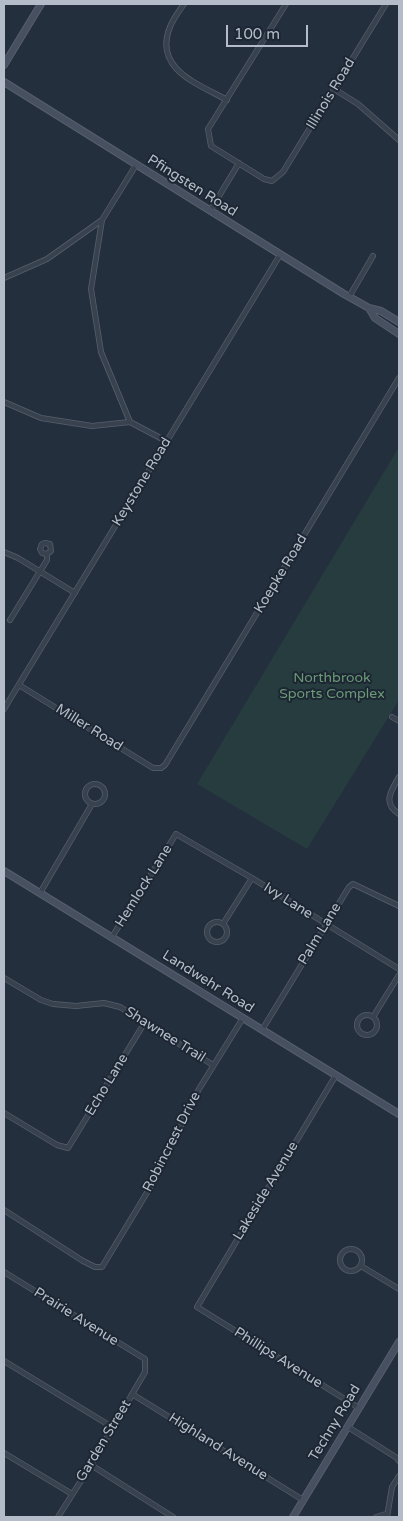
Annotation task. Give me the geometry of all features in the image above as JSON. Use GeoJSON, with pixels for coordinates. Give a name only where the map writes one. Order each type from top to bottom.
{"type":"FeatureCollection","features":[{"type":"Feature","properties":{"kind":"main road"},"geometry":{"type":"LineString","coordinates":[[4,65],[41,4]]}},
{"type":"Feature","properties":{"kind":"main road","name":"Pfingsten Road"},"geometry":{"type":"LineString","coordinates":[[4,82],[349,297],[369,308],[381,311],[399,322]]}},
{"type":"Feature","properties":{"kind":"main road","name":"Pfingsten Road"},"geometry":{"type":"LineString","coordinates":[[369,308],[375,318],[399,334]]}},
{"type":"Feature","properties":{"kind":"main road","name":"Landwehr Road"},"geometry":{"type":"LineString","coordinates":[[4,871],[399,1114]]}},
{"type":"Feature","properties":{"kind":"main road","name":"Techny Road"},"geometry":{"type":"LineString","coordinates":[[293,1517],[399,1342]]}},
{"type":"Feature","properties":{"kind":"street"},"geometry":{"type":"LineString","coordinates":[[184,4],[170,26],[166,38],[166,49],[170,60],[178,72],[227,100]]}},
{"type":"Feature","properties":{"kind":"street"},"geometry":{"type":"LineString","coordinates":[[210,211],[239,163],[211,146],[208,129],[286,4]]}},
{"type":"Feature","properties":{"kind":"street","name":"Illinois Road"},"geometry":{"type":"LineString","coordinates":[[239,163],[264,179],[272,181],[283,172],[386,4]]}},
{"type":"Feature","properties":{"kind":"street"},"geometry":{"type":"LineString","coordinates":[[334,89],[358,104],[397,138],[399,131]]}},
{"type":"Feature","properties":{"kind":"street"},"geometry":{"type":"LineString","coordinates":[[4,278],[48,259],[102,220],[136,165]]}},
{"type":"Feature","properties":{"kind":"street"},"geometry":{"type":"LineString","coordinates":[[102,220],[91,289],[101,352],[130,422]]}},
{"type":"Feature","properties":{"kind":"street","name":"Keystone Road"},"geometry":{"type":"LineString","coordinates":[[4,709],[280,255]]}},
{"type":"Feature","properties":{"kind":"street"},"geometry":{"type":"LineString","coordinates":[[349,297],[373,256]]}},
{"type":"Feature","properties":{"kind":"street","name":"Koepke Road"},"geometry":{"type":"LineString","coordinates":[[161,768],[167,762],[206,700],[399,378]]}},
{"type":"Feature","properties":{"kind":"street"},"geometry":{"type":"LineString","coordinates":[[4,402],[41,418],[84,425],[92,426],[130,422],[166,441]]}},
{"type":"Feature","properties":{"kind":"street"},"geometry":{"type":"LineString","coordinates":[[4,552],[18,558],[75,593]]}},
{"type":"Feature","properties":{"kind":"street"},"geometry":{"type":"LineString","coordinates":[[10,620],[47,560],[47,554]]}},
{"type":"Feature","properties":{"kind":"street","name":"Miller Road"},"geometry":{"type":"LineString","coordinates":[[19,685],[153,768],[161,768]]}},
{"type":"Feature","properties":{"kind":"street"},"geometry":{"type":"LineString","coordinates":[[392,716],[399,721]]}},
{"type":"Feature","properties":{"kind":"street"},"geometry":{"type":"LineString","coordinates":[[399,777],[388,798],[389,805],[399,814]]}},
{"type":"Feature","properties":{"kind":"street"},"geometry":{"type":"LineString","coordinates":[[92,784],[99,784],[105,789],[105,798],[100,803],[92,804],[86,798],[86,790],[92,784]]}},
{"type":"Feature","properties":{"kind":"street"},"geometry":{"type":"LineString","coordinates":[[40,893],[92,804]]}},
{"type":"Feature","properties":{"kind":"street","name":"Ivy Lane"},"geometry":{"type":"LineString","coordinates":[[176,834],[252,878],[399,969]]}},
{"type":"Feature","properties":{"kind":"street","name":"Hemlock Lane"},"geometry":{"type":"LineString","coordinates":[[112,937],[176,834]]}},
{"type":"Feature","properties":{"kind":"street"},"geometry":{"type":"LineString","coordinates":[[223,924],[252,878]]}},
{"type":"Feature","properties":{"kind":"street","name":"Palm Lane"},"geometry":{"type":"LineString","coordinates":[[262,1030],[349,887],[353,884],[399,906]]}},
{"type":"Feature","properties":{"kind":"street"},"geometry":{"type":"LineString","coordinates":[[214,922],[223,924],[227,930],[225,937],[219,941],[212,940],[208,933],[209,926],[214,922]]}},
{"type":"Feature","properties":{"kind":"street"},"geometry":{"type":"LineString","coordinates":[[373,1017],[399,975]]}},
{"type":"Feature","properties":{"kind":"street","name":"Shawnee Trail"},"geometry":{"type":"LineString","coordinates":[[4,978],[41,1000],[53,1004],[76,1006],[104,1004],[120,1007],[213,1065]]}},
{"type":"Feature","properties":{"kind":"street"},"geometry":{"type":"LineString","coordinates":[[366,1015],[373,1017],[377,1024],[375,1030],[369,1034],[361,1032],[358,1024],[360,1018],[366,1015]]}},
{"type":"Feature","properties":{"kind":"street","name":"Robincrest Drive"},"geometry":{"type":"LineString","coordinates":[[4,1210],[83,1261],[95,1267],[102,1267],[151,1186],[198,1089],[243,1018]]}},
{"type":"Feature","properties":{"kind":"street","name":"Echo Lane"},"geometry":{"type":"LineString","coordinates":[[4,1113],[57,1145],[68,1148],[145,1022]]}},
{"type":"Feature","properties":{"kind":"street","name":"Lakeside Avenue"},"geometry":{"type":"LineString","coordinates":[[197,1307],[336,1075]]}},
{"type":"Feature","properties":{"kind":"street"},"geometry":{"type":"LineString","coordinates":[[348,1249],[356,1249],[362,1258],[360,1266],[354,1271],[345,1270],[340,1263],[341,1254],[348,1249]]}},
{"type":"Feature","properties":{"kind":"street"},"geometry":{"type":"LineString","coordinates":[[360,1266],[399,1289]]}},
{"type":"Feature","properties":{"kind":"street","name":"Prairie Avenue"},"geometry":{"type":"LineString","coordinates":[[4,1272],[145,1359],[146,1364]]}},
{"type":"Feature","properties":{"kind":"street","name":"Phillips Avenue"},"geometry":{"type":"LineString","coordinates":[[197,1307],[359,1408]]}},
{"type":"Feature","properties":{"kind":"street"},"geometry":{"type":"LineString","coordinates":[[4,1361],[112,1427]]}},
{"type":"Feature","properties":{"kind":"street","name":"Garden Street"},"geometry":{"type":"LineString","coordinates":[[58,1517],[91,1465],[145,1372],[146,1364]]}},
{"type":"Feature","properties":{"kind":"street","name":"Highland Avenue"},"geometry":{"type":"LineString","coordinates":[[132,1394],[303,1500]]}},
{"type":"Feature","properties":{"kind":"street"},"geometry":{"type":"LineString","coordinates":[[348,1427],[399,1461]]}},
{"type":"Feature","properties":{"kind":"street"},"geometry":{"type":"LineString","coordinates":[[4,1453],[72,1494]]}},
{"type":"Feature","properties":{"kind":"street"},"geometry":{"type":"LineString","coordinates":[[91,1465],[173,1517]]}},
{"type":"Feature","properties":{"kind":"street"},"geometry":{"type":"LineString","coordinates":[[376,1517],[387,1516],[392,1487],[399,1476]]}},
{"type":"Feature","properties":{"kind":"green space","name":"Northbrook Sports Complex"},"geometry":{"type":"Polygon","coordinates":[[[399,447],[399,700],[307,849],[197,784],[399,447]]]}}]}
